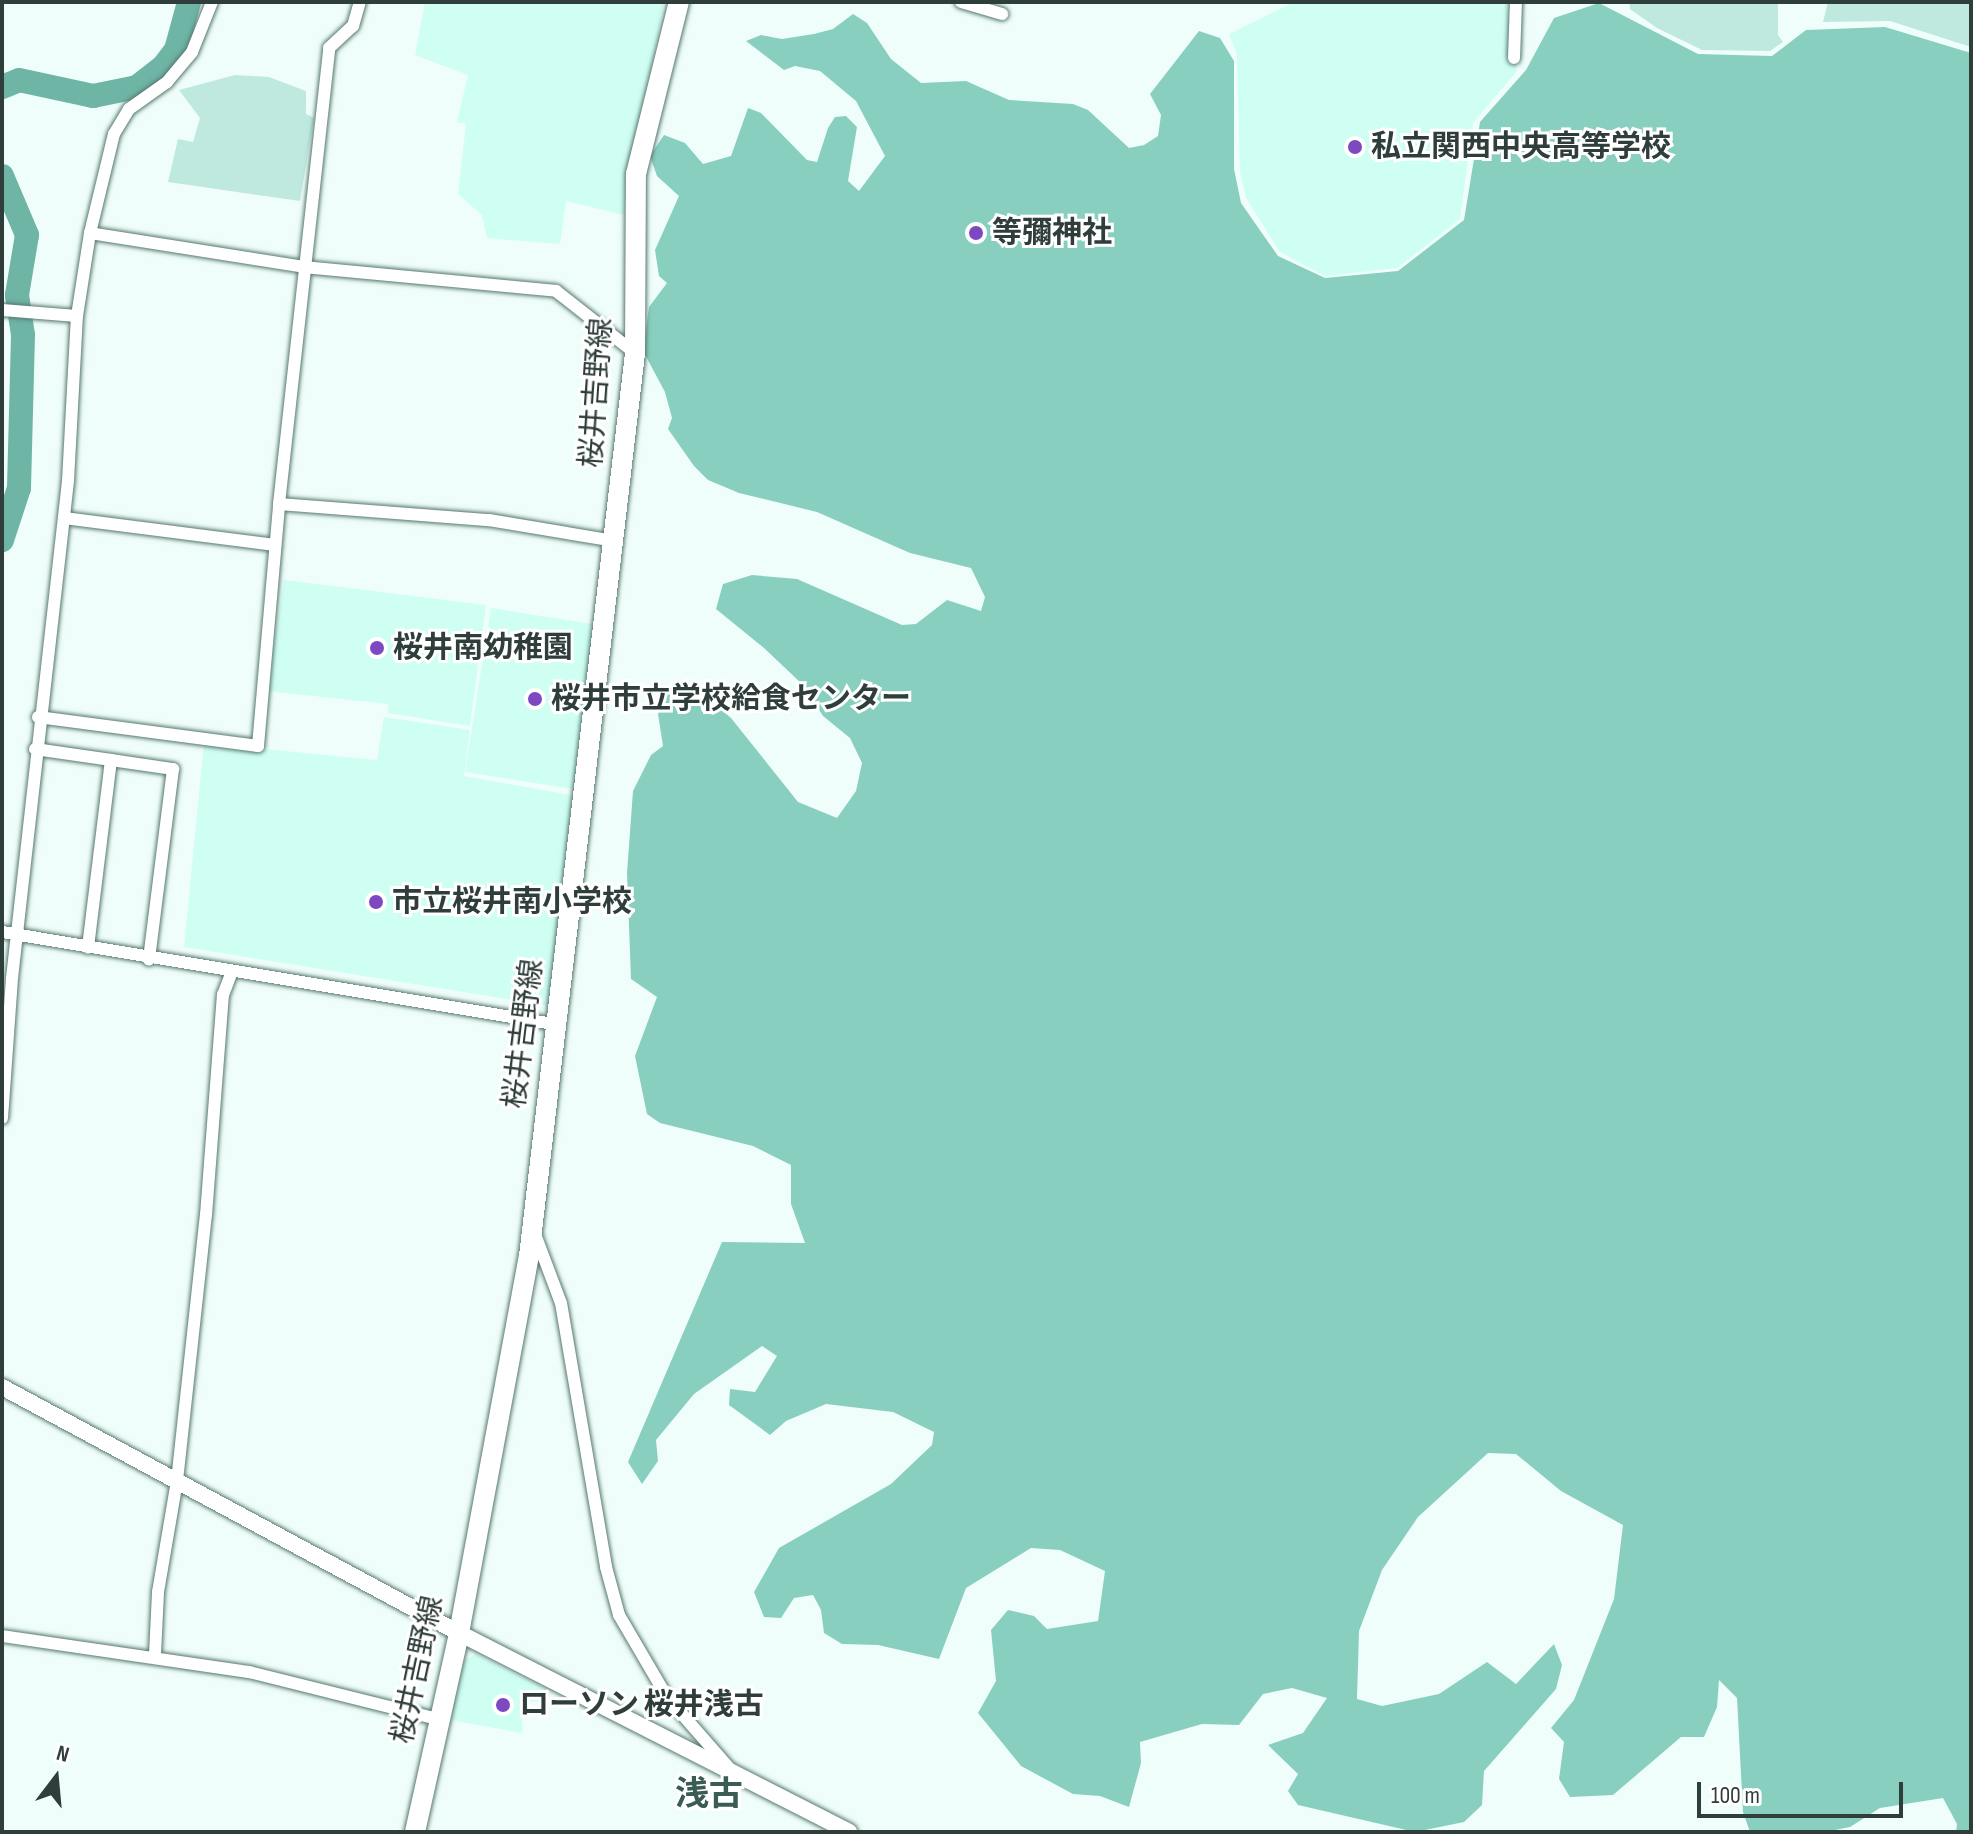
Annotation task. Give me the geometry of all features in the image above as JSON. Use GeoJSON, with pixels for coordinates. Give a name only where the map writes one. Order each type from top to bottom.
{"type":"FeatureCollection","features":[{"type":"Feature","properties":{"kind":"main road","name":"桜井吉野線"},"geometry":{"type":"LineString","coordinates":[[415,1832],[459,1633],[519,1324],[553,1024],[615,541],[635,353],[636,174],[679,2]]}},
{"type":"Feature","properties":{"kind":"street"},"geometry":{"type":"LineString","coordinates":[[2,1118],[12,978],[20,936],[38,717],[64,518],[77,316],[90,233],[114,134],[129,109],[167,82],[192,52],[212,2]]}},
{"type":"Feature","properties":{"kind":"street"},"geometry":{"type":"LineString","coordinates":[[38,717],[258,746],[279,504],[329,48],[353,26],[360,2]]}},
{"type":"Feature","properties":{"kind":"street"},"geometry":{"type":"LineString","coordinates":[[961,2],[1002,14]]}},
{"type":"Feature","properties":{"kind":"street"},"geometry":{"type":"LineString","coordinates":[[1514,58],[1516,2]]}},
{"type":"Feature","properties":{"kind":"street"},"geometry":{"type":"LineString","coordinates":[[90,233],[304,267],[556,291],[635,353]]}},
{"type":"Feature","properties":{"kind":"street"},"geometry":{"type":"LineString","coordinates":[[2,310],[77,316]]}},
{"type":"Feature","properties":{"kind":"street"},"geometry":{"type":"LineString","coordinates":[[279,504],[489,520],[615,541]]}},
{"type":"Feature","properties":{"kind":"street"},"geometry":{"type":"LineString","coordinates":[[64,518],[275,545]]}},
{"type":"Feature","properties":{"kind":"street"},"geometry":{"type":"LineString","coordinates":[[35,749],[173,769],[149,959]]}},
{"type":"Feature","properties":{"kind":"street"},"geometry":{"type":"LineString","coordinates":[[88,948],[111,760]]}},
{"type":"Feature","properties":{"kind":"street"},"geometry":{"type":"LineString","coordinates":[[2,932],[231,974],[553,1024]]}},
{"type":"Feature","properties":{"kind":"street"},"geometry":{"type":"LineString","coordinates":[[155,1654],[158,1592],[177,1481],[206,1215],[222,1004],[231,974]]}},
{"type":"Feature","properties":{"kind":"street"},"geometry":{"type":"LineString","coordinates":[[531,1224],[561,1303],[606,1567],[619,1615],[667,1697],[730,1770]]}},
{"type":"Feature","properties":{"kind":"street"},"geometry":{"type":"LineString","coordinates":[[2,1387],[459,1633],[847,1831]]}},
{"type":"Feature","properties":{"kind":"street"},"geometry":{"type":"LineString","coordinates":[[2,1636],[155,1654],[438,1719]]}},
{"type":"Feature","properties":{"kind":"shaded area"},"geometry":{"type":"Polygon","coordinates":[[[425,2],[664,2],[624,215],[566,201],[560,244],[487,238],[482,215],[458,194],[466,124],[457,122],[468,75],[415,55],[425,2]]]}},
{"type":"Feature","properties":{"kind":"shaded area","name":"私立関西中央高等学校"},"geometry":{"type":"Polygon","coordinates":[[[1294,2],[1506,2],[1517,71],[1473,123],[1460,219],[1397,268],[1325,276],[1280,252],[1246,198],[1240,172],[1237,55],[1229,34],[1294,2]]]}},
{"type":"Feature","properties":{"kind":"shaded area"},"geometry":{"type":"Polygon","coordinates":[[[1629,2],[1778,2],[1778,35],[1783,42],[1770,51],[1702,50],[1657,28],[1630,9],[1629,2]]]}},
{"type":"Feature","properties":{"kind":"shaded area"},"geometry":{"type":"Polygon","coordinates":[[[1828,2],[1971,2],[1971,47],[1890,21],[1823,22],[1828,2]]]}},
{"type":"Feature","properties":{"kind":"shaded area"},"geometry":{"type":"Polygon","coordinates":[[[1599,3],[1698,54],[1772,56],[1806,30],[1885,27],[1971,53],[1971,1832],[1956,1832],[1957,1824],[1943,1798],[1880,1808],[1850,1827],[1825,1832],[1750,1832],[1743,1812],[1737,1698],[1719,1680],[1717,1707],[1704,1737],[1681,1737],[1613,1795],[1570,1797],[1559,1779],[1564,1742],[1551,1728],[1574,1700],[1614,1599],[1623,1525],[1561,1491],[1516,1454],[1488,1453],[1418,1517],[1382,1570],[1359,1631],[1357,1699],[1382,1706],[1439,1694],[1487,1662],[1516,1684],[1554,1644],[1562,1665],[1556,1689],[1484,1771],[1482,1805],[1464,1822],[1415,1832],[1298,1805],[1288,1791],[1298,1774],[1268,1745],[1303,1733],[1327,1698],[1292,1688],[1263,1694],[1239,1725],[1202,1724],[1140,1742],[1141,1763],[1129,1807],[1100,1796],[1073,1794],[1021,1766],[978,1713],[996,1681],[991,1630],[1008,1610],[1034,1616],[1047,1629],[1098,1621],[1105,1571],[1060,1550],[1031,1548],[966,1588],[939,1659],[878,1645],[842,1644],[824,1633],[821,1610],[813,1595],[794,1598],[781,1618],[764,1617],[754,1592],[779,1548],[891,1484],[932,1445],[934,1432],[893,1412],[826,1404],[786,1421],[770,1435],[729,1405],[730,1389],[755,1392],[777,1356],[762,1346],[694,1394],[656,1440],[658,1461],[642,1484],[628,1462],[722,1242],[805,1243],[791,1204],[791,1165],[753,1146],[660,1123],[647,1114],[635,1056],[657,997],[631,979],[627,873],[633,791],[651,755],[663,746],[658,714],[671,684],[692,685],[731,718],[798,802],[837,818],[856,791],[862,763],[850,738],[823,716],[802,684],[716,609],[723,584],[752,575],[797,579],[902,625],[916,624],[947,600],[981,611],[985,597],[971,568],[910,553],[817,512],[739,493],[708,480],[694,466],[668,429],[672,418],[665,392],[643,351],[649,307],[667,283],[659,276],[655,250],[679,196],[657,176],[650,156],[664,135],[685,143],[703,164],[731,156],[748,108],[761,113],[807,160],[817,162],[828,128],[835,117],[846,116],[857,127],[848,181],[859,191],[885,156],[856,101],[820,71],[795,66],[784,70],[746,41],[761,35],[782,39],[814,34],[833,29],[853,14],[867,23],[891,59],[921,83],[966,81],[1009,100],[1073,104],[1088,110],[1129,148],[1144,145],[1158,136],[1161,115],[1150,94],[1199,31],[1220,38],[1234,61],[1234,169],[1241,203],[1278,256],[1325,278],[1398,271],[1464,220],[1480,122],[1526,70],[1554,18],[1599,3]]]}},
{"type":"Feature","properties":{"kind":"shaded area"},"geometry":{"type":"Polygon","coordinates":[[[235,75],[269,77],[306,91],[306,114],[314,118],[300,201],[168,182],[178,139],[193,142],[200,118],[179,90],[235,75]]]}},
{"type":"Feature","properties":{"kind":"shaded area","name":"桜井南幼稚園"},"geometry":{"type":"Polygon","coordinates":[[[284,580],[486,605],[470,726],[388,713],[388,704],[267,691],[284,580]]]}},
{"type":"Feature","properties":{"kind":"shaded area","name":"桜井市立学校給食センター"},"geometry":{"type":"Polygon","coordinates":[[[491,608],[599,625],[573,789],[465,772],[491,608]]]}},
{"type":"Feature","properties":{"kind":"shaded area","name":"市立桜井南小学校"},"geometry":{"type":"Polygon","coordinates":[[[384,717],[470,730],[464,776],[576,796],[550,1006],[184,947],[204,743],[377,760],[384,717]]]}},
{"type":"Feature","properties":{"kind":"shaded area","name":"ローソン 桜井浅古"},"geometry":{"type":"Polygon","coordinates":[[[476,1654],[548,1690],[544,1701],[523,1702],[522,1733],[451,1720],[460,1663],[476,1654]]]}},
{"type":"Feature","properties":{"kind":"waterway"},"geometry":{"type":"LineString","coordinates":[[2,87],[19,80],[93,96],[137,87],[163,67],[176,50],[189,2]]}},
{"type":"Feature","properties":{"kind":"waterway"},"geometry":{"type":"LineString","coordinates":[[2,176],[27,235],[17,295],[23,335],[19,488],[2,540]]}},
{"type":"Feature","properties":{"kind":"place","name":"私立関西中央高等学校"},"geometry":{"type":"Point","coordinates":[1355,147]}},
{"type":"Feature","properties":{"kind":"place","name":"等彌神社"},"geometry":{"type":"Point","coordinates":[976,233]}},
{"type":"Feature","properties":{"kind":"place","name":"桜井南幼稚園"},"geometry":{"type":"Point","coordinates":[377,648]}},
{"type":"Feature","properties":{"kind":"place","name":"桜井市立学校給食センター"},"geometry":{"type":"Point","coordinates":[535,699]}},
{"type":"Feature","properties":{"kind":"place","name":"市立桜井南小学校"},"geometry":{"type":"Point","coordinates":[376,902]}},
{"type":"Feature","properties":{"kind":"place","name":"ローソン 桜井浅古"},"geometry":{"type":"Point","coordinates":[503,1705]}},
{"type":"Feature","properties":{"kind":"district","name":"浅古"},"geometry":{"type":"Point","coordinates":[709,1795]}}]}
